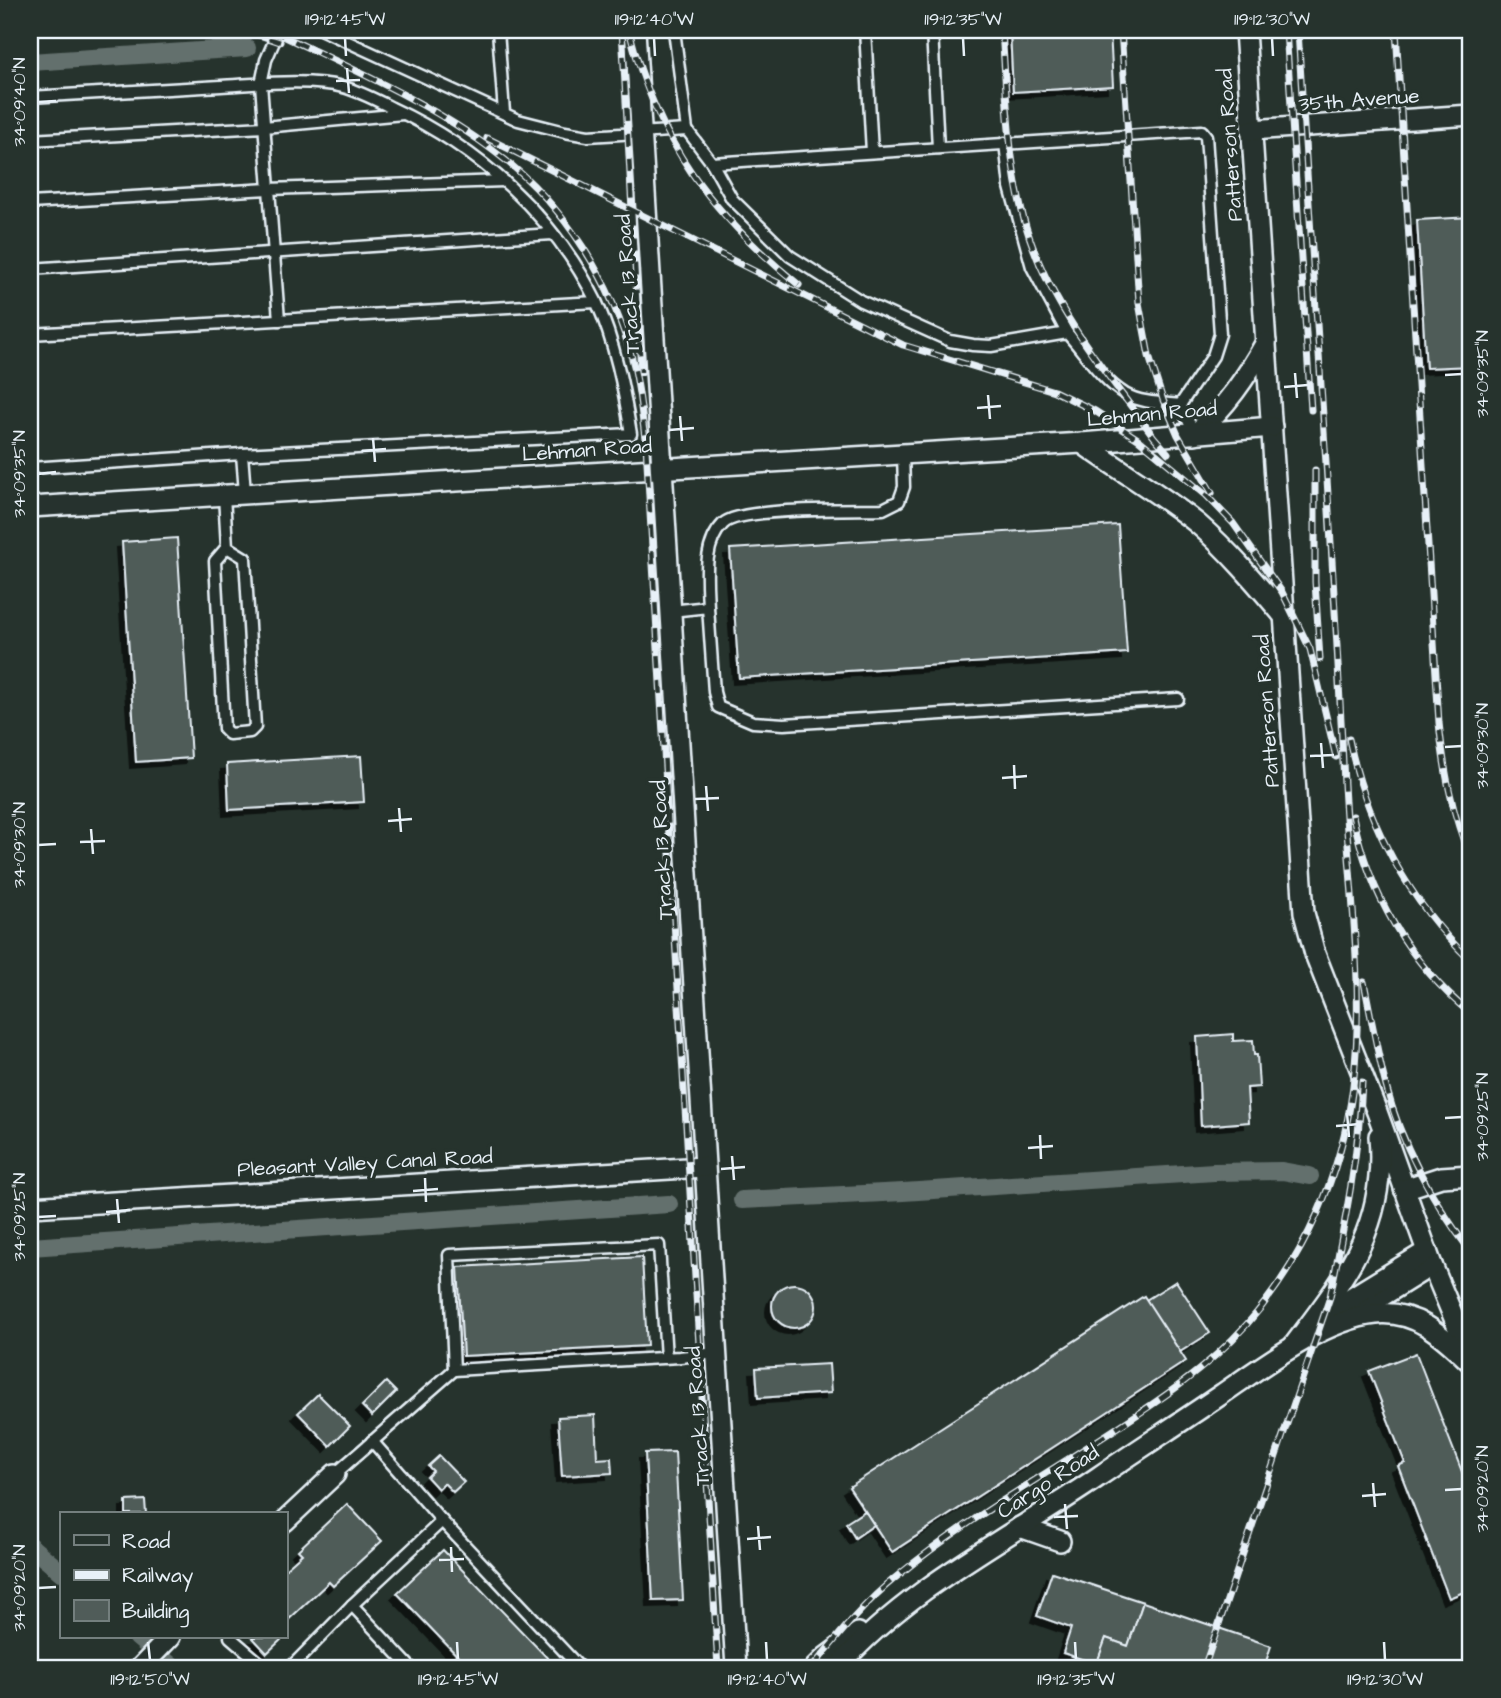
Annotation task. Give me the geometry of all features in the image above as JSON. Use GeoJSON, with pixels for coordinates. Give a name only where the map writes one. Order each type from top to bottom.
{"type":"FeatureCollection","features":[{"type":"Feature","properties":{"kind":"street","name":"Track 13 Road"},"geometry":{"type":"LineString","coordinates":[[635,30],[736,1668]]}},
{"type":"Feature","properties":{"kind":"street","name":"Patterson Road"},"geometry":{"type":"LineString","coordinates":[[1245,30],[1304,913],[1315,954],[1471,1361]]}},
{"type":"Feature","properties":{"kind":"street","name":"35th Avenue"},"geometry":{"type":"LineString","coordinates":[[1251,130],[1471,115]]}},
{"type":"Feature","properties":{"kind":"street"},"geometry":{"type":"LineString","coordinates":[[1195,433],[1230,399],[1266,342]]}},
{"type":"Feature","properties":{"kind":"street","name":"Lehman Road"},"geometry":{"type":"LineString","coordinates":[[30,507],[1082,443],[1272,427]]}},
{"type":"Feature","properties":{"kind":"street"},"geometry":{"type":"LineString","coordinates":[[1082,443],[1160,495],[1199,525],[1248,574],[1283,615]]}},
{"type":"Feature","properties":{"kind":"street","name":"Cargo Road"},"geometry":{"type":"LineString","coordinates":[[1293,1345],[1349,1270],[1375,1208],[1381,1154],[1377,1112]]}},
{"type":"Feature","properties":{"kind":"street","name":"Pleasant Valley Canal Road"},"geometry":{"type":"LineString","coordinates":[[30,1207],[704,1167]]}},
{"type":"Feature","properties":{"kind":"street"},"geometry":{"type":"LineString","coordinates":[[1404,1189],[1441,1177],[1471,1175]]}},
{"type":"Feature","properties":{"kind":"street"},"geometry":{"type":"LineString","coordinates":[[1311,1322],[1430,1258]]}},
{"type":"Feature","properties":{"kind":"street"},"geometry":{"type":"LineString","coordinates":[[1336,1325],[1430,1258]]}},
{"type":"Feature","properties":{"kind":"street","name":"Cargo Road"},"geometry":{"type":"LineString","coordinates":[[837,1668],[862,1640],[895,1612],[961,1564],[1293,1345],[1336,1325],[1376,1314],[1397,1314],[1410,1318],[1444,1337],[1471,1361]]}},
{"type":"Feature","properties":{"kind":"street"},"geometry":{"type":"LineString","coordinates":[[1202,1426],[1210,1402]]}},
{"type":"Feature","properties":{"kind":"street"},"geometry":{"type":"LineString","coordinates":[[287,1519],[335,1475]]}},
{"type":"Feature","properties":{"kind":"street"},"geometry":{"type":"LineString","coordinates":[[1020,1527],[1060,1541]]}},
{"type":"Feature","properties":{"kind":"street"},"geometry":{"type":"LineString","coordinates":[[733,1607],[746,1668]]}},
{"type":"Feature","properties":{"kind":"street"},"geometry":{"type":"LineString","coordinates":[[815,1668],[847,1641],[895,1612]]}},
{"type":"Feature","properties":{"kind":"street"},"geometry":{"type":"LineString","coordinates":[[141,1668],[169,1638]]}},
{"type":"Feature","properties":{"kind":"lane"},"geometry":{"type":"LineString","coordinates":[[279,30],[266,60],[261,83],[279,320]]}},
{"type":"Feature","properties":{"kind":"lane"},"geometry":{"type":"LineString","coordinates":[[322,30],[519,120],[576,134],[642,134],[687,130]]}},
{"type":"Feature","properties":{"kind":"lane"},"geometry":{"type":"LineString","coordinates":[[498,30],[503,113]]}},
{"type":"Feature","properties":{"kind":"lane"},"geometry":{"type":"LineString","coordinates":[[674,30],[687,130],[712,163],[732,199],[790,256],[861,301],[950,341],[990,346],[1067,333]]}},
{"type":"Feature","properties":{"kind":"lane"},"geometry":{"type":"LineString","coordinates":[[865,30],[872,152]]}},
{"type":"Feature","properties":{"kind":"lane"},"geometry":{"type":"LineString","coordinates":[[932,30],[938,148]]}},
{"type":"Feature","properties":{"kind":"lane"},"geometry":{"type":"LineString","coordinates":[[30,97],[261,83],[317,84],[342,86],[405,114],[469,151],[504,181],[535,212],[570,256],[596,302],[613,349],[631,434],[30,468]]}},
{"type":"Feature","properties":{"kind":"lane"},"geometry":{"type":"LineString","coordinates":[[30,140],[264,127],[405,114]]}},
{"type":"Feature","properties":{"kind":"lane"},"geometry":{"type":"LineString","coordinates":[[712,163],[1202,131],[1206,136],[1220,334],[1213,356],[1180,405]]}},
{"type":"Feature","properties":{"kind":"lane"},"geometry":{"type":"LineString","coordinates":[[1004,143],[1010,187],[1032,267],[1067,333],[1108,380],[1127,395],[1180,405]]}},
{"type":"Feature","properties":{"kind":"lane"},"geometry":{"type":"LineString","coordinates":[[30,202],[269,189],[504,181]]}},
{"type":"Feature","properties":{"kind":"lane"},"geometry":{"type":"LineString","coordinates":[[30,269],[552,234]]}},
{"type":"Feature","properties":{"kind":"lane"},"geometry":{"type":"LineString","coordinates":[[30,334],[596,302]]}},
{"type":"Feature","properties":{"kind":"lane"},"geometry":{"type":"LineString","coordinates":[[1180,405],[1195,433]]}},
{"type":"Feature","properties":{"kind":"lane"},"geometry":{"type":"LineString","coordinates":[[242,454],[245,494]]}},
{"type":"Feature","properties":{"kind":"lane"},"geometry":{"type":"LineString","coordinates":[[903,454],[904,487],[899,501],[883,509],[758,513],[723,523],[711,543],[706,574],[714,692],[718,707],[753,722],[785,724],[1178,699]]}},
{"type":"Feature","properties":{"kind":"lane"},"geometry":{"type":"LineString","coordinates":[[223,495],[227,547],[215,561],[224,729],[229,734],[250,732],[255,727],[245,558],[227,547]]}},
{"type":"Feature","properties":{"kind":"lane"},"geometry":{"type":"LineString","coordinates":[[671,611],[708,607]]}},
{"type":"Feature","properties":{"kind":"lane"},"geometry":{"type":"LineString","coordinates":[[454,1370],[449,1255],[659,1245],[666,1358]]}},
{"type":"Feature","properties":{"kind":"lane"},"geometry":{"type":"LineString","coordinates":[[335,1475],[454,1370],[717,1353]]}},
{"type":"Feature","properties":{"kind":"lane"},"geometry":{"type":"LineString","coordinates":[[372,1441],[442,1521],[580,1668]]}},
{"type":"Feature","properties":{"kind":"lane"},"geometry":{"type":"LineString","coordinates":[[285,1668],[291,1667],[352,1605],[442,1521]]}},
{"type":"Feature","properties":{"kind":"lane"},"geometry":{"type":"LineString","coordinates":[[352,1605],[411,1668]]}},
{"type":"Feature","properties":{"kind":"lane"},"geometry":{"type":"LineString","coordinates":[[231,1638],[266,1668]]}},
{"type":"Feature","properties":{"kind":"building"},"geometry":{"type":"Polygon","coordinates":[[[1010,30],[1110,30],[1113,86],[1013,92],[1010,30]]]}},
{"type":"Feature","properties":{"kind":"building"},"geometry":{"type":"Polygon","coordinates":[[[1471,217],[1471,366],[1426,368],[1417,220],[1471,217]]]}},
{"type":"Feature","properties":{"kind":"building"},"geometry":{"type":"Polygon","coordinates":[[[1118,525],[1127,653],[739,678],[730,549],[1118,525]]]}},
{"type":"Feature","properties":{"kind":"building"},"geometry":{"type":"Polygon","coordinates":[[[177,538],[191,758],[136,762],[122,542],[177,538]]]}},
{"type":"Feature","properties":{"kind":"building"},"geometry":{"type":"Polygon","coordinates":[[[361,756],[364,802],[229,810],[227,764],[361,756]]]}},
{"type":"Feature","properties":{"kind":"building"},"geometry":{"type":"Polygon","coordinates":[[[1233,1034],[1233,1041],[1253,1040],[1254,1055],[1257,1055],[1259,1087],[1247,1088],[1249,1122],[1201,1126],[1197,1037],[1233,1034]]]}},
{"type":"Feature","properties":{"kind":"building"},"geometry":{"type":"Polygon","coordinates":[[[642,1257],[647,1346],[463,1356],[458,1267],[642,1257]]]}},
{"type":"Feature","properties":{"kind":"building"},"geometry":{"type":"Polygon","coordinates":[[[1176,1281],[1210,1333],[1180,1352],[1146,1300],[1176,1281]]]}},
{"type":"Feature","properties":{"kind":"building"},"geometry":{"type":"Polygon","coordinates":[[[794,1284],[803,1285],[810,1290],[815,1297],[815,1315],[810,1322],[803,1327],[794,1328],[785,1327],[778,1322],[773,1315],[772,1306],[773,1297],[778,1290],[785,1285],[794,1284]]]}},
{"type":"Feature","properties":{"kind":"building"},"geometry":{"type":"Polygon","coordinates":[[[1144,1296],[1186,1361],[892,1552],[849,1487],[1144,1296]]]}},
{"type":"Feature","properties":{"kind":"building"},"geometry":{"type":"Polygon","coordinates":[[[1416,1353],[1471,1495],[1471,1589],[1449,1598],[1398,1466],[1405,1463],[1369,1371],[1416,1353]]]}},
{"type":"Feature","properties":{"kind":"building"},"geometry":{"type":"Polygon","coordinates":[[[829,1364],[831,1393],[758,1398],[756,1368],[829,1364]]]}},
{"type":"Feature","properties":{"kind":"building"},"geometry":{"type":"Polygon","coordinates":[[[386,1382],[396,1392],[372,1416],[362,1406],[386,1382]]]}},
{"type":"Feature","properties":{"kind":"building"},"geometry":{"type":"Polygon","coordinates":[[[318,1394],[350,1426],[330,1446],[298,1413],[318,1394]]]}},
{"type":"Feature","properties":{"kind":"building"},"geometry":{"type":"Polygon","coordinates":[[[595,1415],[597,1459],[611,1458],[612,1473],[562,1476],[558,1417],[595,1415]]]}},
{"type":"Feature","properties":{"kind":"building"},"geometry":{"type":"Polygon","coordinates":[[[675,1452],[683,1600],[653,1601],[645,1453],[675,1452]]]}},
{"type":"Feature","properties":{"kind":"building"},"geometry":{"type":"Polygon","coordinates":[[[439,1456],[464,1482],[453,1492],[444,1483],[438,1489],[427,1477],[433,1471],[428,1466],[439,1456]]]}},
{"type":"Feature","properties":{"kind":"building"},"geometry":{"type":"Polygon","coordinates":[[[145,1500],[146,1512],[126,1512],[126,1501],[145,1500]]]}},
{"type":"Feature","properties":{"kind":"building"},"geometry":{"type":"Polygon","coordinates":[[[347,1504],[382,1541],[333,1586],[329,1582],[287,1621],[287,1567],[302,1554],[298,1550],[347,1504]]]}},
{"type":"Feature","properties":{"kind":"building"},"geometry":{"type":"Polygon","coordinates":[[[865,1511],[874,1525],[855,1538],[846,1523],[865,1511]]]}},
{"type":"Feature","properties":{"kind":"building"},"geometry":{"type":"Polygon","coordinates":[[[443,1550],[557,1668],[469,1668],[397,1593],[443,1550]]]}},
{"type":"Feature","properties":{"kind":"building"},"geometry":{"type":"Polygon","coordinates":[[[1052,1572],[1143,1602],[1128,1646],[1106,1638],[1097,1664],[1063,1653],[1071,1628],[1037,1616],[1052,1572]]]}},
{"type":"Feature","properties":{"kind":"building"},"geometry":{"type":"Polygon","coordinates":[[[1143,1602],[1271,1646],[1264,1668],[1095,1668],[1106,1638],[1128,1646],[1143,1602]]]}},
{"type":"Feature","properties":{"kind":"building"},"geometry":{"type":"Polygon","coordinates":[[[253,1638],[283,1638],[267,1653],[253,1638]]]}},
{"type":"Feature","properties":{"kind":"waterway"},"geometry":{"type":"LineString","coordinates":[[30,62],[247,48]]}},
{"type":"Feature","properties":{"kind":"waterway"},"geometry":{"type":"LineString","coordinates":[[742,1200],[1214,1172],[1282,1171],[1310,1176]]}},
{"type":"Feature","properties":{"kind":"waterway"},"geometry":{"type":"LineString","coordinates":[[30,1247],[669,1204]]}},
{"type":"Feature","properties":{"kind":"waterway"},"geometry":{"type":"LineString","coordinates":[[30,1546],[60,1571]]}},
{"type":"Feature","properties":{"kind":"waterway"},"geometry":{"type":"LineString","coordinates":[[138,1638],[174,1668]]}},
{"type":"Feature","properties":{"kind":"railway"},"geometry":{"type":"LineString","coordinates":[[244,30],[280,42]]}},
{"type":"Feature","properties":{"kind":"railway"},"geometry":{"type":"LineString","coordinates":[[271,30],[357,71],[443,117],[495,152],[520,173],[564,220],[583,247],[613,304],[634,366],[646,445],[718,1668]]}},
{"type":"Feature","properties":{"kind":"railway"},"geometry":{"type":"LineString","coordinates":[[622,30],[641,372]]}},
{"type":"Feature","properties":{"kind":"railway"},"geometry":{"type":"LineString","coordinates":[[629,30],[655,107],[692,173],[739,231],[799,285]]}},
{"type":"Feature","properties":{"kind":"railway"},"geometry":{"type":"LineString","coordinates":[[1002,30],[1007,112],[1014,168],[1018,195],[1033,247],[1071,322],[1103,369],[1168,453]]}},
{"type":"Feature","properties":{"kind":"railway"},"geometry":{"type":"LineString","coordinates":[[1121,30],[1139,303],[1149,356],[1178,435],[1212,493]]}},
{"type":"Feature","properties":{"kind":"railway"},"geometry":{"type":"LineString","coordinates":[[1286,30],[1311,410]]}},
{"type":"Feature","properties":{"kind":"railway"},"geometry":{"type":"LineString","coordinates":[[812,1668],[872,1599],[920,1558],[972,1521],[1162,1398],[1198,1371],[1231,1341],[1268,1299],[1303,1243],[1318,1213],[1340,1151],[1353,1086],[1357,973],[1298,30]]}},
{"type":"Feature","properties":{"kind":"railway"},"geometry":{"type":"LineString","coordinates":[[1396,30],[1439,723],[1450,792],[1471,859]]}},
{"type":"Feature","properties":{"kind":"railway"},"geometry":{"type":"LineString","coordinates":[[487,138],[903,345],[1054,391],[1095,411],[1138,439],[1206,495],[1233,523],[1282,592],[1310,649],[1336,757]]}},
{"type":"Feature","properties":{"kind":"railway"},"geometry":{"type":"LineString","coordinates":[[1315,470],[1315,582],[1320,659]]}},
{"type":"Feature","properties":{"kind":"railway"},"geometry":{"type":"LineString","coordinates":[[1349,739],[1367,801],[1393,859],[1428,913],[1471,961]]}},
{"type":"Feature","properties":{"kind":"railway"},"geometry":{"type":"LineString","coordinates":[[1353,816],[1369,873],[1395,925],[1429,973],[1471,1014]]}},
{"type":"Feature","properties":{"kind":"railway"},"geometry":{"type":"LineString","coordinates":[[1364,982],[1383,1073],[1401,1131],[1432,1194],[1471,1252]]}},
{"type":"Feature","properties":{"kind":"railway"},"geometry":{"type":"LineString","coordinates":[[1204,1668],[1330,1297],[1354,1163],[1362,1082]]}}]}
